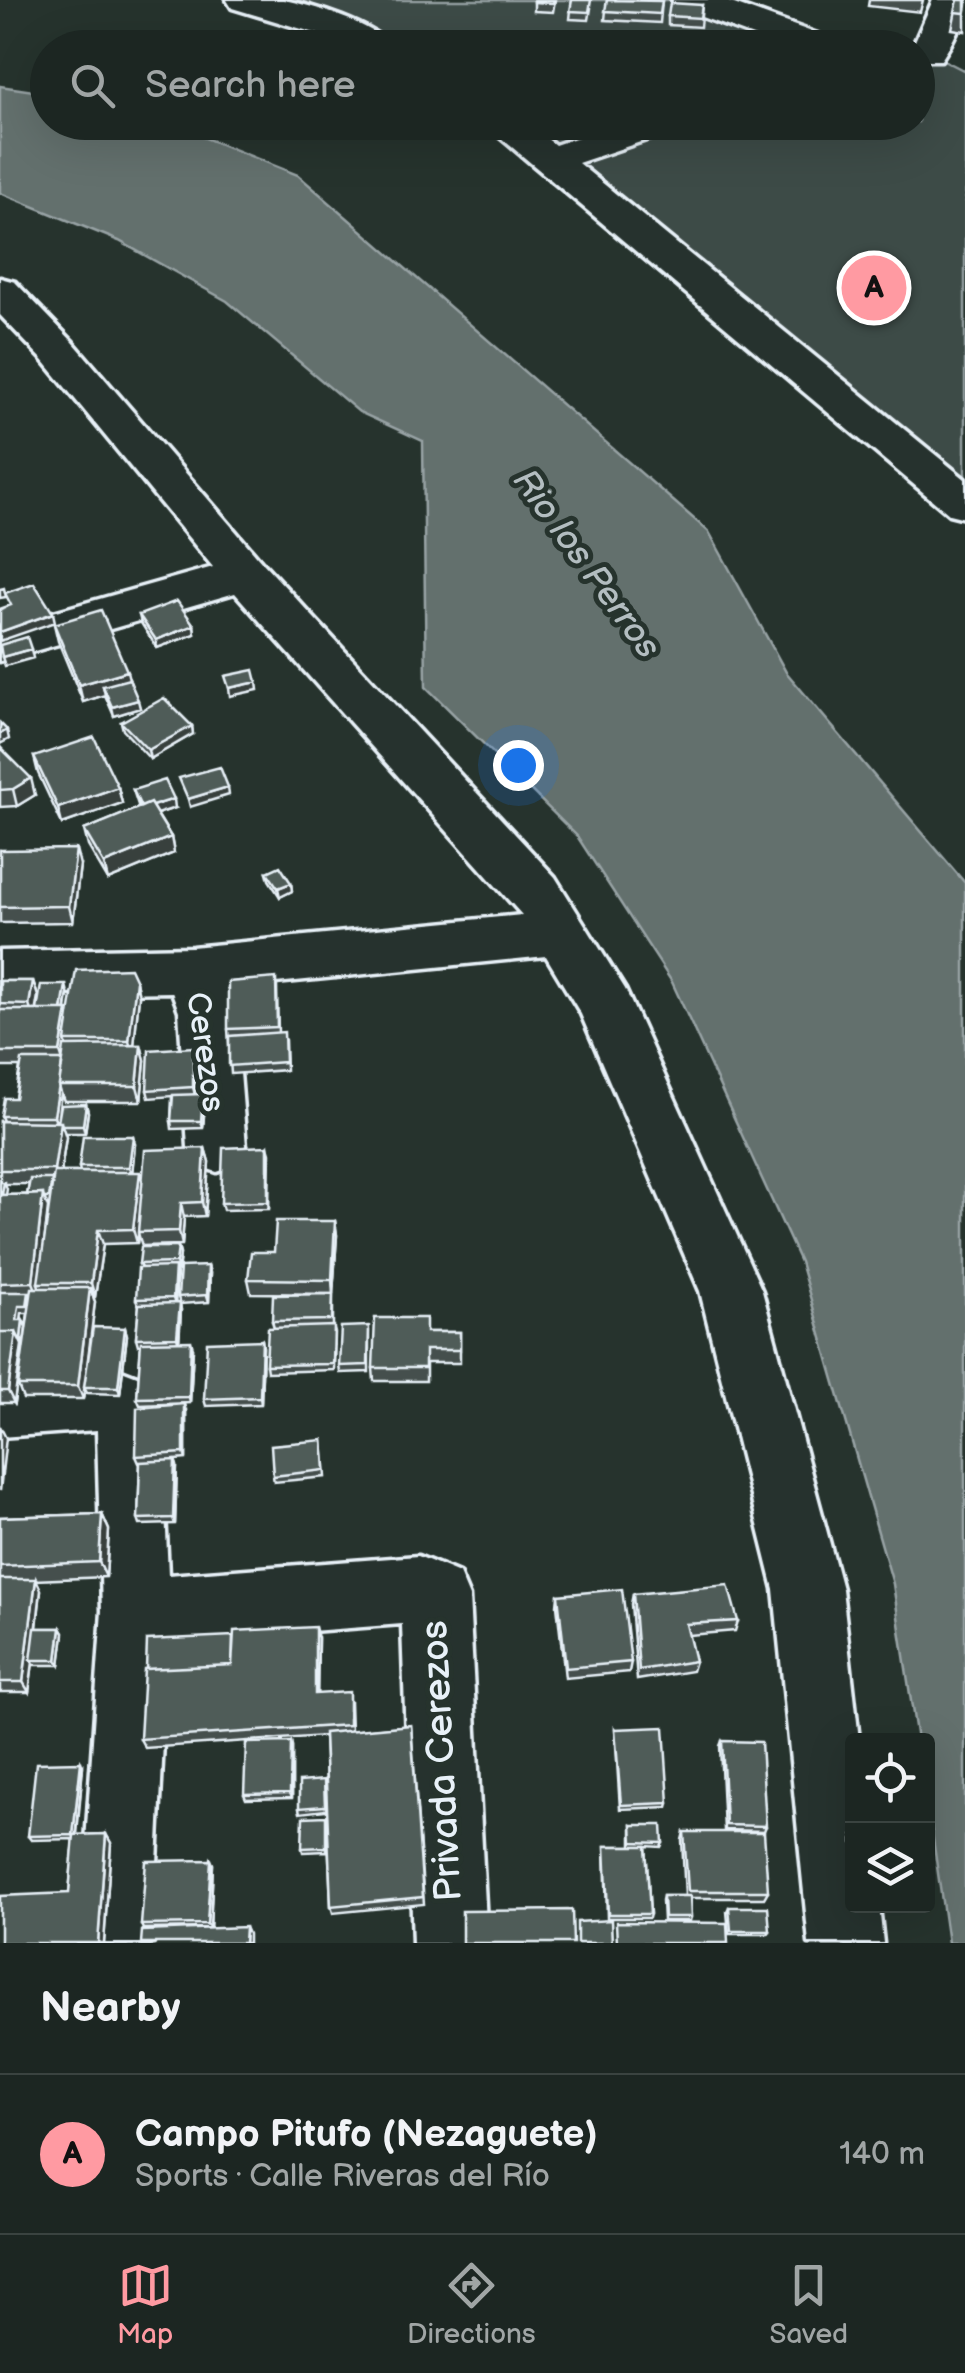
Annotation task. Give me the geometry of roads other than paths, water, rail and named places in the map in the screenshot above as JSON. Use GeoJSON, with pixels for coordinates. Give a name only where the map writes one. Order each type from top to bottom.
{"type":"FeatureCollection","features":[{"type":"Feature","properties":{"kind":"street"},"geometry":{"type":"LineString","coordinates":[[245,0],[342,30]]}},
{"type":"Feature","properties":{"kind":"street"},"geometry":{"type":"LineString","coordinates":[[690,0],[772,30]]}},
{"type":"Feature","properties":{"kind":"street"},"geometry":{"type":"LineString","coordinates":[[935,30],[950,0]]}},
{"type":"Feature","properties":{"kind":"street"},"geometry":{"type":"LineString","coordinates":[[935,58],[965,71]]}},
{"type":"Feature","properties":{"kind":"street"},"geometry":{"type":"LineString","coordinates":[[526,140],[965,503]]}},
{"type":"Feature","properties":{"kind":"street"},"geometry":{"type":"LineString","coordinates":[[550,158],[606,140]]}},
{"type":"Feature","properties":{"kind":"street"},"geometry":{"type":"LineString","coordinates":[[0,291],[58,351],[246,574],[536,892],[605,1005],[731,1290],[808,1588],[846,1943]]}},
{"type":"Feature","properties":{"kind":"street"},"geometry":{"type":"LineString","coordinates":[[0,644],[246,574]]}},
{"type":"Feature","properties":{"kind":"street"},"geometry":{"type":"LineString","coordinates":[[192,969],[561,933]]}},
{"type":"Feature","properties":{"kind":"street","name":"Cerezos"},"geometry":{"type":"LineString","coordinates":[[0,973],[192,969],[207,1010],[217,1147]]}},
{"type":"Feature","properties":{"kind":"street"},"geometry":{"type":"LineString","coordinates":[[0,1407],[119,1399],[128,1402],[136,1611],[116,1943]]}},
{"type":"Feature","properties":{"kind":"street","name":"Privada Cerezos"},"geometry":{"type":"LineString","coordinates":[[136,1611],[418,1588],[434,1597],[450,1943]]}},
{"type":"Feature","properties":{"kind":"water","name":"Rio los Perros"},"geometry":{"type":"Polygon","coordinates":[[[0,86],[30,90],[30,140],[210,140],[298,175],[709,532],[786,672],[965,883],[965,1943],[948,1943],[935,1853],[935,1733],[916,1733],[893,1584],[800,1262],[672,982],[577,836],[426,687],[423,441],[359,412],[227,301],[119,241],[0,193],[0,86]]]}},
{"type":"Feature","properties":{"kind":"place","name":"Campo Pitufo (Nezaguete)"},"geometry":{"type":"Point","coordinates":[874,288]}}]}
